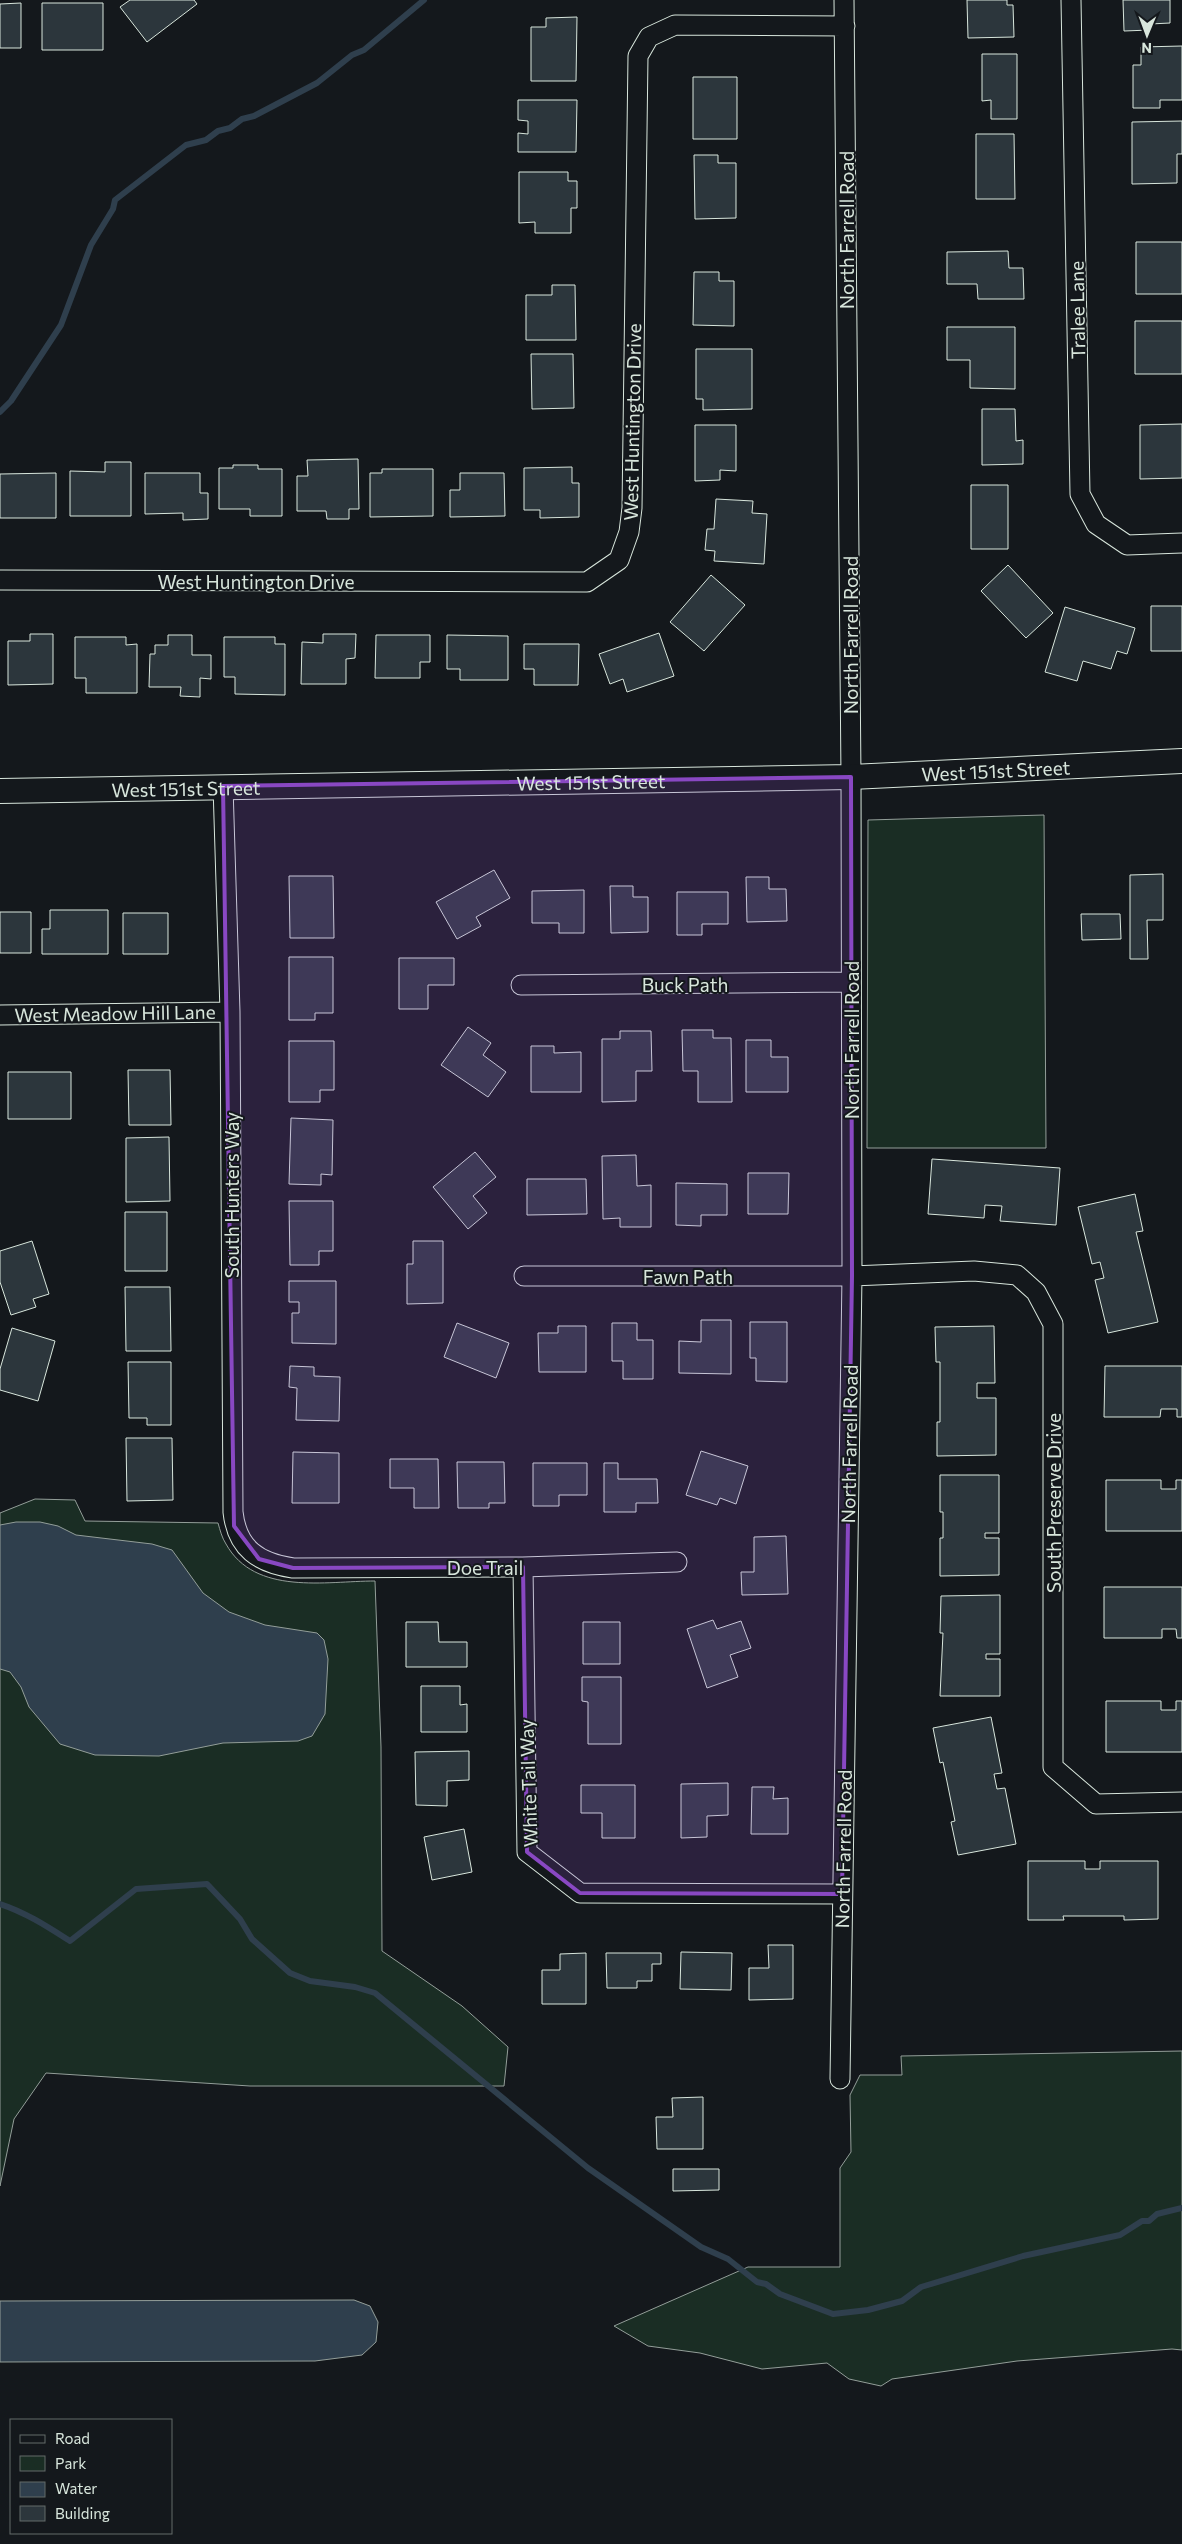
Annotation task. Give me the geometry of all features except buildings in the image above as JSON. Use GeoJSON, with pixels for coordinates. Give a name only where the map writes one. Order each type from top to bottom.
{"type":"FeatureCollection","features":[{"type":"Feature","properties":{"kind":"street","name":"North Farrell Road"},"geometry":{"type":"LineString","coordinates":[[840,2079],[852,1276],[851,777],[844,0]]}},
{"type":"Feature","properties":{"kind":"street","name":"Tralee Lane"},"geometry":{"type":"LineString","coordinates":[[1071,0],[1080,494],[1096,524],[1127,545],[1182,543]]}},
{"type":"Feature","properties":{"kind":"street","name":"West Huntington Drive"},"geometry":{"type":"LineString","coordinates":[[0,580],[587,582],[618,560],[629,532],[632,508],[638,56],[649,37],[675,25],[845,26]]}},
{"type":"Feature","properties":{"kind":"street","name":"West 151st Street"},"geometry":{"type":"LineString","coordinates":[[0,791],[851,777],[1182,761]]}},
{"type":"Feature","properties":{"kind":"street","name":"South Hunters Way"},"geometry":{"type":"LineString","coordinates":[[224,786],[230,1012],[234,1526],[247,1548],[259,1559],[271,1564],[293,1568]]}},
{"type":"Feature","properties":{"kind":"street","name":"Buck Path"},"geometry":{"type":"LineString","coordinates":[[521,985],[850,982]]}},
{"type":"Feature","properties":{"kind":"street","name":"West Meadow Hill Lane"},"geometry":{"type":"LineString","coordinates":[[0,1015],[230,1012]]}},
{"type":"Feature","properties":{"kind":"street","name":"South Preserve Drive"},"geometry":{"type":"LineString","coordinates":[[852,1276],[974,1271],[1017,1275],[1036,1292],[1053,1324],[1053,1767],[1096,1804],[1182,1802]]}},
{"type":"Feature","properties":{"kind":"street","name":"Fawn Path"},"geometry":{"type":"LineString","coordinates":[[524,1276],[852,1276]]}},
{"type":"Feature","properties":{"kind":"street","name":"Doe Trail"},"geometry":{"type":"LineString","coordinates":[[293,1568],[524,1567],[678,1562]]}},
{"type":"Feature","properties":{"kind":"street","name":"White Tail Way"},"geometry":{"type":"LineString","coordinates":[[524,1567],[527,1852],[580,1893],[842,1894]]}},
{"type":"Feature","properties":{"kind":"highlighted area"},"geometry":{"type":"Polygon","coordinates":[[[851,777],[852,1276],[842,1894],[580,1893],[527,1852],[523,1567],[293,1568],[259,1559],[234,1526],[223,786],[851,777]]]}},
{"type":"Feature","properties":{"kind":"green space"},"geometry":{"type":"Polygon","coordinates":[[[1044,815],[1046,1148],[867,1148],[868,820],[1044,815]]]}},
{"type":"Feature","properties":{"kind":"green space"},"geometry":{"type":"Polygon","coordinates":[[[35,1499],[75,1500],[85,1521],[218,1523],[225,1542],[239,1561],[255,1572],[273,1579],[314,1583],[375,1581],[381,1747],[382,1951],[462,2006],[508,2047],[504,2086],[250,2086],[46,2073],[14,2119],[0,2186],[0,1513],[35,1499]]]}},
{"type":"Feature","properties":{"kind":"green space"},"geometry":{"type":"Polygon","coordinates":[[[1182,2051],[1182,2350],[1172,2349],[1017,2361],[892,2379],[881,2386],[849,2379],[827,2363],[762,2369],[700,2353],[648,2346],[614,2326],[748,2267],[840,2267],[840,2168],[851,2152],[850,2095],[860,2075],[902,2075],[901,2056],[1182,2051]]]}},
{"type":"Feature","properties":{"kind":"water"},"geometry":{"type":"Polygon","coordinates":[[[16,1522],[40,1522],[58,1526],[76,1535],[152,1544],[172,1550],[203,1593],[229,1612],[265,1625],[317,1633],[324,1640],[328,1659],[325,1714],[312,1736],[298,1741],[223,1743],[159,1756],[95,1755],[60,1744],[29,1707],[21,1687],[10,1672],[0,1669],[0,1525],[16,1522]]]}},
{"type":"Feature","properties":{"kind":"water"},"geometry":{"type":"Polygon","coordinates":[[[354,2300],[370,2306],[378,2322],[376,2342],[362,2355],[315,2361],[0,2362],[0,2301],[354,2300]]]}},
{"type":"Feature","properties":{"kind":"waterway"},"geometry":{"type":"LineString","coordinates":[[0,412],[11,401],[61,325],[91,245],[113,209],[115,200],[186,145],[206,140],[218,131],[230,128],[242,119],[254,116],[317,83],[352,55],[364,50],[424,0]]}},
{"type":"Feature","properties":{"kind":"waterway"},"geometry":{"type":"LineString","coordinates":[[0,1904],[45,1925],[70,1941],[136,1889],[207,1884],[240,1919],[252,1939],[290,1973],[310,1981],[355,1987],[375,1993],[588,2168],[701,2247],[728,2259],[757,2282],[766,2284],[780,2294],[833,2314],[868,2310],[902,2301],[921,2287],[1023,2256],[1120,2235],[1142,2221],[1149,2221],[1157,2214],[1182,2208]]}}]}
